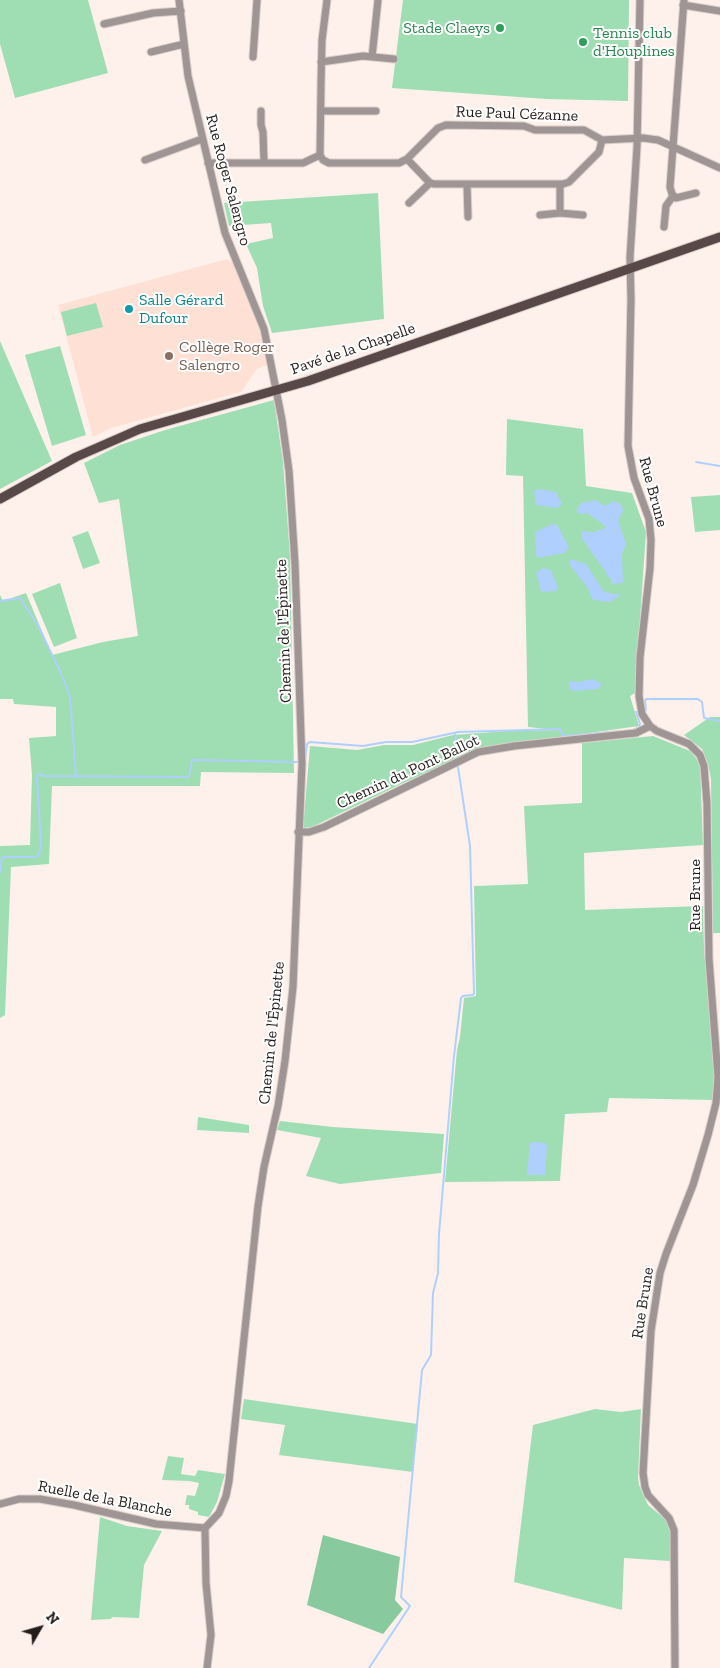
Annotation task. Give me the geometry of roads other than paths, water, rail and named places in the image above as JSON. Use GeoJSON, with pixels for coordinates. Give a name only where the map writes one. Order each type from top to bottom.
{"type":"FeatureCollection","features":[{"type":"Feature","properties":{"kind":"main road","name":"Pavé de la Chapelle"},"geometry":{"type":"LineString","coordinates":[[0,499],[76,457],[126,435],[167,421],[308,382],[720,237]]}},
{"type":"Feature","properties":{"kind":"street","name":"Rue Roger Salengro"},"geometry":{"type":"LineString","coordinates":[[179,0],[188,76],[226,238],[256,305],[264,329],[277,391]]}},
{"type":"Feature","properties":{"kind":"street"},"geometry":{"type":"LineString","coordinates":[[253,57],[256,0]]}},
{"type":"Feature","properties":{"kind":"street"},"geometry":{"type":"LineString","coordinates":[[327,0],[321,62],[320,155],[323,160],[329,163],[397,163],[407,159],[430,182],[560,185],[569,182],[597,154],[602,140],[637,139],[658,140],[673,145],[720,168]]}},
{"type":"Feature","properties":{"kind":"street"},"geometry":{"type":"LineString","coordinates":[[372,57],[378,0]]}},
{"type":"Feature","properties":{"kind":"street","name":"Rue Brune"},"geometry":{"type":"LineString","coordinates":[[640,0],[637,139],[630,246],[628,446],[632,471],[647,515],[651,534],[650,568],[639,681],[641,710],[643,717],[657,731],[690,744],[700,755],[704,766],[707,794],[709,950],[718,1066],[716,1103],[696,1175],[666,1254],[659,1280],[652,1323],[643,1451],[643,1479],[646,1491],[653,1502],[670,1518],[674,1530],[675,1668]]}},
{"type":"Feature","properties":{"kind":"street"},"geometry":{"type":"LineString","coordinates":[[696,193],[678,199],[673,196],[670,186],[684,2],[720,10]]}},
{"type":"Feature","properties":{"kind":"street"},"geometry":{"type":"LineString","coordinates":[[104,24],[153,13],[180,11]]}},
{"type":"Feature","properties":{"kind":"street"},"geometry":{"type":"LineString","coordinates":[[151,52],[184,44]]}},
{"type":"Feature","properties":{"kind":"street"},"geometry":{"type":"LineString","coordinates":[[321,62],[359,56],[394,59]]}},
{"type":"Feature","properties":{"kind":"street"},"geometry":{"type":"LineString","coordinates":[[261,111],[261,123],[264,132],[264,162]]}},
{"type":"Feature","properties":{"kind":"street"},"geometry":{"type":"LineString","coordinates":[[321,111],[376,111]]}},
{"type":"Feature","properties":{"kind":"street","name":"Rue Paul Cézanne"},"geometry":{"type":"LineString","coordinates":[[407,159],[440,126],[446,125],[521,126],[535,130],[584,130],[602,140]]}},
{"type":"Feature","properties":{"kind":"street"},"geometry":{"type":"LineString","coordinates":[[144,160],[202,139]]}},
{"type":"Feature","properties":{"kind":"street"},"geometry":{"type":"LineString","coordinates":[[208,163],[306,162],[320,155]]}},
{"type":"Feature","properties":{"kind":"street"},"geometry":{"type":"LineString","coordinates":[[409,203],[430,182]]}},
{"type":"Feature","properties":{"kind":"street"},"geometry":{"type":"LineString","coordinates":[[467,184],[468,217]]}},
{"type":"Feature","properties":{"kind":"street"},"geometry":{"type":"LineString","coordinates":[[560,185],[560,213]]}},
{"type":"Feature","properties":{"kind":"street"},"geometry":{"type":"LineString","coordinates":[[664,227],[666,206],[673,196]]}},
{"type":"Feature","properties":{"kind":"street"},"geometry":{"type":"LineString","coordinates":[[540,215],[560,213],[583,215]]}},
{"type":"Feature","properties":{"kind":"street","name":"Chemin de l'Épinette"},"geometry":{"type":"LineString","coordinates":[[205,1528],[219,1513],[226,1496],[229,1481],[260,1193],[283,1076],[293,988],[302,764],[295,564],[289,471],[277,391]]}},
{"type":"Feature","properties":{"kind":"street","name":"Chemin du Pont Ballot"},"geometry":{"type":"LineString","coordinates":[[298,832],[309,832],[324,827],[444,767],[483,751],[636,733],[650,726]]}},
{"type":"Feature","properties":{"kind":"street"},"geometry":{"type":"LineString","coordinates":[[711,984],[720,984]]}},
{"type":"Feature","properties":{"kind":"street","name":"Ruelle de la Blanche"},"geometry":{"type":"LineString","coordinates":[[0,1504],[20,1499],[40,1499],[149,1523],[205,1528]]}},
{"type":"Feature","properties":{"kind":"street"},"geometry":{"type":"LineString","coordinates":[[205,1528],[206,1583],[211,1641],[207,1668]]}},
{"type":"Feature","properties":{"kind":"water"},"geometry":{"type":"Polygon","coordinates":[[[539,489],[556,492],[562,504],[557,508],[536,505],[534,491],[539,489]]]}},
{"type":"Feature","properties":{"kind":"water"},"geometry":{"type":"Polygon","coordinates":[[[596,500],[605,506],[613,501],[621,504],[623,511],[618,520],[626,544],[622,554],[623,583],[611,584],[611,580],[581,537],[582,531],[594,532],[607,527],[587,513],[581,514],[576,512],[581,503],[596,500]]]}},
{"type":"Feature","properties":{"kind":"water"},"geometry":{"type":"Polygon","coordinates":[[[552,524],[557,525],[569,547],[565,553],[539,558],[536,555],[535,532],[552,524]]]}},
{"type":"Feature","properties":{"kind":"water"},"geometry":{"type":"Polygon","coordinates":[[[571,559],[586,564],[604,592],[621,595],[610,602],[593,600],[587,587],[569,564],[571,559]]]}},
{"type":"Feature","properties":{"kind":"water"},"geometry":{"type":"Polygon","coordinates":[[[543,568],[551,570],[558,588],[556,591],[541,592],[536,572],[543,568]]]}},
{"type":"Feature","properties":{"kind":"water"},"geometry":{"type":"Polygon","coordinates":[[[593,679],[602,684],[598,689],[573,691],[569,688],[569,681],[579,682],[593,679]]]}},
{"type":"Feature","properties":{"kind":"water"},"geometry":{"type":"Polygon","coordinates":[[[530,1143],[545,1143],[547,1146],[545,1175],[527,1175],[530,1143]]]}},
{"type":"Feature","properties":{"kind":"waterway"},"geometry":{"type":"LineString","coordinates":[[696,462],[720,466]]}},
{"type":"Feature","properties":{"kind":"waterway"},"geometry":{"type":"LineString","coordinates":[[0,601],[20,598],[37,624],[61,673],[70,697],[76,777]]}},
{"type":"Feature","properties":{"kind":"waterway"},"geometry":{"type":"LineString","coordinates":[[646,710],[646,699],[698,699],[702,702],[704,718],[720,721]]}},
{"type":"Feature","properties":{"kind":"waterway"},"geometry":{"type":"LineString","coordinates":[[633,730],[639,727],[640,724],[636,712],[639,712]]}},
{"type":"Feature","properties":{"kind":"waterway"},"geometry":{"type":"LineString","coordinates":[[305,760],[307,744],[310,742],[363,746],[386,742],[412,742],[458,732],[560,729],[563,736],[621,731]]}},
{"type":"Feature","properties":{"kind":"waterway"},"geometry":{"type":"LineString","coordinates":[[455,733],[457,756]]}},
{"type":"Feature","properties":{"kind":"waterway"},"geometry":{"type":"LineString","coordinates":[[0,872],[2,857],[36,857],[39,854],[41,845],[38,774],[45,776],[189,777],[192,760],[297,762]]}},
{"type":"Feature","properties":{"kind":"waterway"},"geometry":{"type":"LineString","coordinates":[[369,1668],[410,1606],[401,1597],[422,1370],[431,1355],[433,1293],[438,1273],[439,1234],[454,1056],[461,998],[474,994],[470,846],[458,767]]}},
{"type":"Feature","properties":{"kind":"place","name":"Stade Claeys"},"geometry":{"type":"Point","coordinates":[500,28]}},
{"type":"Feature","properties":{"kind":"place","name":"Tennis club d'Houplines"},"geometry":{"type":"Point","coordinates":[583,42]}},
{"type":"Feature","properties":{"kind":"place","name":"Salle Gérard Dufour"},"geometry":{"type":"Point","coordinates":[129,309]}},
{"type":"Feature","properties":{"kind":"place","name":"Collège Roger Salengro"},"geometry":{"type":"Point","coordinates":[169,356]}}]}
